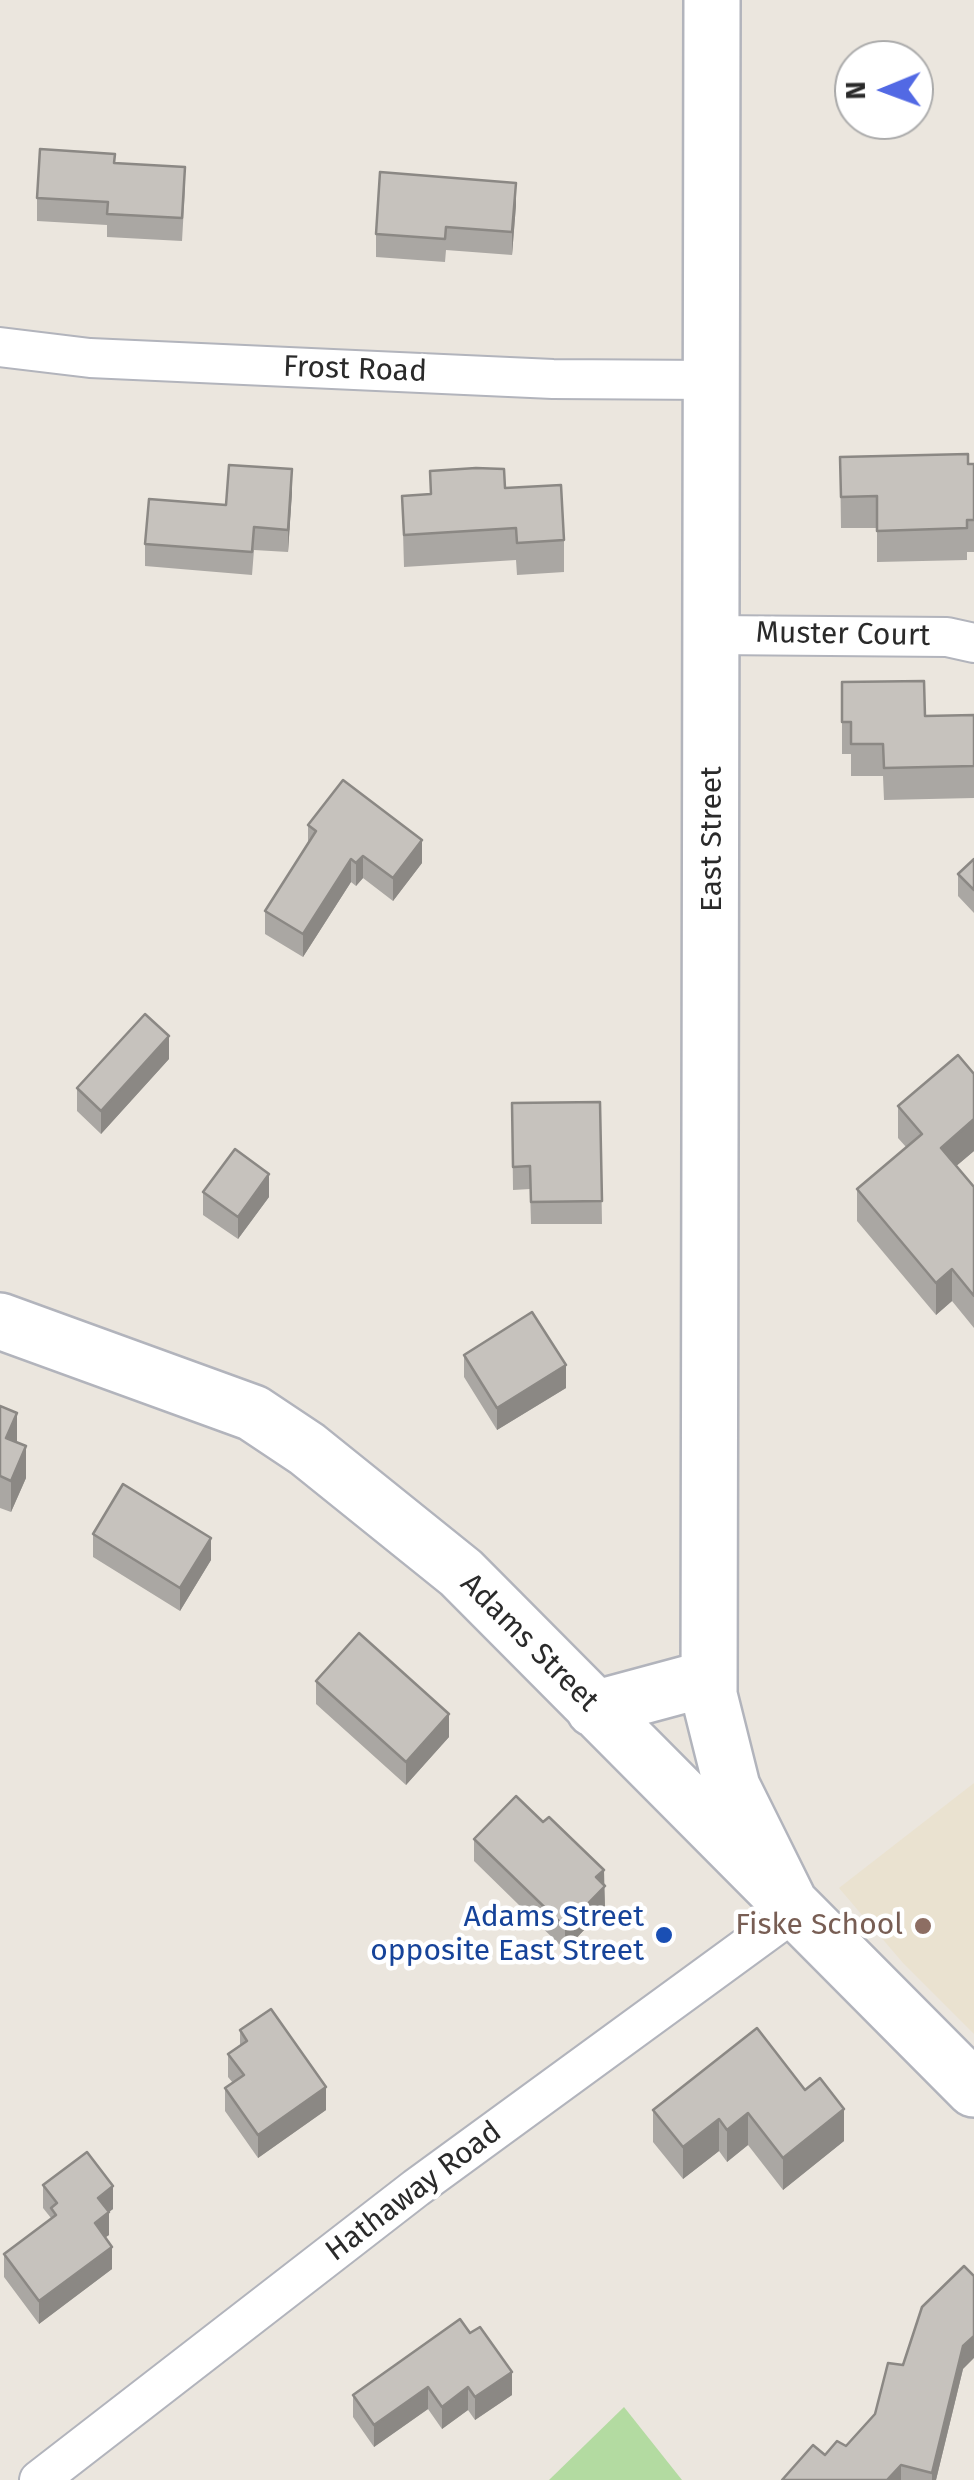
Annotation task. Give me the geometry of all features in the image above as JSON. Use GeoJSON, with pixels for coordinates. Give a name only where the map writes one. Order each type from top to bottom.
{"type":"FeatureCollection","features":[{"type":"Feature","properties":{"kind":"street","name":"East Street"},"geometry":{"type":"LineString","coordinates":[[712,0],[709,1678],[732,1788],[794,1912]]}},
{"type":"Feature","properties":{"kind":"street","name":"Frost Road"},"geometry":{"type":"LineString","coordinates":[[0,347],[104,359],[553,379],[712,380]]}},
{"type":"Feature","properties":{"kind":"street","name":"Muster Court"},"geometry":{"type":"LineString","coordinates":[[712,635],[946,636],[974,642]]}},
{"type":"Feature","properties":{"kind":"street","name":"Adams Street"},"geometry":{"type":"LineString","coordinates":[[0,1321],[253,1413],[307,1449],[461,1573],[974,2089]]}},
{"type":"Feature","properties":{"kind":"street"},"geometry":{"type":"LineString","coordinates":[[594,1709],[709,1678]]}},
{"type":"Feature","properties":{"kind":"street","name":"Hathaway Road"},"geometry":{"type":"LineString","coordinates":[[39,2480],[416,2188],[794,1912]]}},
{"type":"Feature","properties":{"kind":"shaded area","name":"Fiske School"},"geometry":{"type":"Polygon","coordinates":[[[974,1783],[974,2034],[903,1963],[839,1888],[974,1783]]]}},
{"type":"Feature","properties":{"kind":"green space"},"geometry":{"type":"Polygon","coordinates":[[[624,2407],[682,2480],[549,2480],[624,2407]]]}},
{"type":"Feature","properties":{"kind":"building"},"geometry":{"type":"Polygon","coordinates":[[[40,149],[115,154],[114,163],[185,167],[182,218],[107,214],[108,202],[37,198],[40,149]]]}},
{"type":"Feature","properties":{"kind":"building"},"geometry":{"type":"Polygon","coordinates":[[[380,172],[516,183],[512,232],[446,227],[445,239],[376,234],[380,172]]]}},
{"type":"Feature","properties":{"kind":"building"},"geometry":{"type":"Polygon","coordinates":[[[968,454],[968,464],[974,464],[974,520],[967,520],[967,528],[877,531],[877,496],[841,497],[840,457],[968,454]]]}},
{"type":"Feature","properties":{"kind":"building"},"geometry":{"type":"Polygon","coordinates":[[[229,465],[292,469],[288,530],[254,527],[252,552],[145,544],[149,499],[226,505],[229,465]]]}},
{"type":"Feature","properties":{"kind":"building"},"geometry":{"type":"Polygon","coordinates":[[[504,469],[505,488],[561,485],[564,540],[517,543],[516,528],[404,535],[402,496],[431,494],[430,471],[504,469]]]}},
{"type":"Feature","properties":{"kind":"building"},"geometry":{"type":"Polygon","coordinates":[[[924,681],[925,716],[974,715],[974,766],[884,768],[883,744],[851,744],[851,722],[842,722],[842,682],[924,681]]]}},
{"type":"Feature","properties":{"kind":"building"},"geometry":{"type":"Polygon","coordinates":[[[343,780],[422,840],[393,878],[363,856],[356,863],[351,859],[303,934],[265,911],[316,831],[308,825],[343,780]]]}},
{"type":"Feature","properties":{"kind":"building"},"geometry":{"type":"Polygon","coordinates":[[[974,859],[974,890],[958,874],[974,859]]]}},
{"type":"Feature","properties":{"kind":"building"},"geometry":{"type":"Polygon","coordinates":[[[145,1014],[169,1036],[101,1111],[77,1088],[145,1014]]]}},
{"type":"Feature","properties":{"kind":"building"},"geometry":{"type":"Polygon","coordinates":[[[958,1055],[974,1074],[974,1119],[941,1148],[974,1187],[974,1296],[952,1269],[936,1283],[857,1189],[922,1134],[898,1106],[958,1055]]]}},
{"type":"Feature","properties":{"kind":"building"},"geometry":{"type":"Polygon","coordinates":[[[600,1102],[602,1201],[531,1202],[530,1166],[513,1167],[512,1103],[600,1102]]]}},
{"type":"Feature","properties":{"kind":"building"},"geometry":{"type":"Polygon","coordinates":[[[235,1149],[269,1174],[238,1217],[203,1192],[235,1149]]]}},
{"type":"Feature","properties":{"kind":"building"},"geometry":{"type":"Polygon","coordinates":[[[532,1312],[566,1365],[497,1408],[464,1355],[532,1312]]]}},
{"type":"Feature","properties":{"kind":"building"},"geometry":{"type":"Polygon","coordinates":[[[0,1406],[17,1413],[6,1438],[26,1446],[11,1481],[0,1476],[0,1406]]]}},
{"type":"Feature","properties":{"kind":"building"},"geometry":{"type":"Polygon","coordinates":[[[123,1484],[211,1538],[180,1588],[93,1534],[123,1484]]]}},
{"type":"Feature","properties":{"kind":"building"},"geometry":{"type":"Polygon","coordinates":[[[359,1633],[449,1714],[406,1762],[316,1681],[359,1633]]]}},
{"type":"Feature","properties":{"kind":"building"},"geometry":{"type":"Polygon","coordinates":[[[516,1796],[543,1822],[549,1817],[604,1870],[596,1877],[605,1886],[565,1927],[474,1839],[516,1796]]]}},
{"type":"Feature","properties":{"kind":"building"},"geometry":{"type":"Polygon","coordinates":[[[271,2009],[326,2087],[258,2135],[225,2088],[244,2075],[228,2054],[247,2041],[240,2030],[271,2009]]]}},
{"type":"Feature","properties":{"kind":"building"},"geometry":{"type":"Polygon","coordinates":[[[757,2028],[805,2090],[820,2078],[844,2109],[783,2158],[748,2113],[727,2130],[719,2119],[683,2147],[653,2110],[757,2028]]]}},
{"type":"Feature","properties":{"kind":"building"},"geometry":{"type":"Polygon","coordinates":[[[87,2152],[113,2186],[98,2198],[109,2212],[95,2223],[112,2247],[39,2301],[4,2254],[56,2215],[51,2208],[57,2203],[43,2185],[87,2152]]]}},
{"type":"Feature","properties":{"kind":"building"},"geometry":{"type":"Polygon","coordinates":[[[964,2266],[974,2276],[974,2336],[963,2346],[932,2473],[901,2465],[887,2480],[782,2480],[813,2445],[825,2455],[837,2441],[846,2446],[875,2414],[888,2363],[903,2365],[922,2307],[964,2266]]]}},
{"type":"Feature","properties":{"kind":"building"},"geometry":{"type":"Polygon","coordinates":[[[460,2319],[470,2333],[480,2327],[512,2372],[475,2397],[468,2387],[442,2407],[428,2387],[374,2425],[353,2395],[460,2319]]]}},
{"type":"Feature","properties":{"kind":"place","name":"Fiske School"},"geometry":{"type":"Point","coordinates":[923,1926]}},
{"type":"Feature","properties":{"kind":"place","name":"Adams Street opposite East Street"},"geometry":{"type":"Point","coordinates":[664,1935]}}]}
